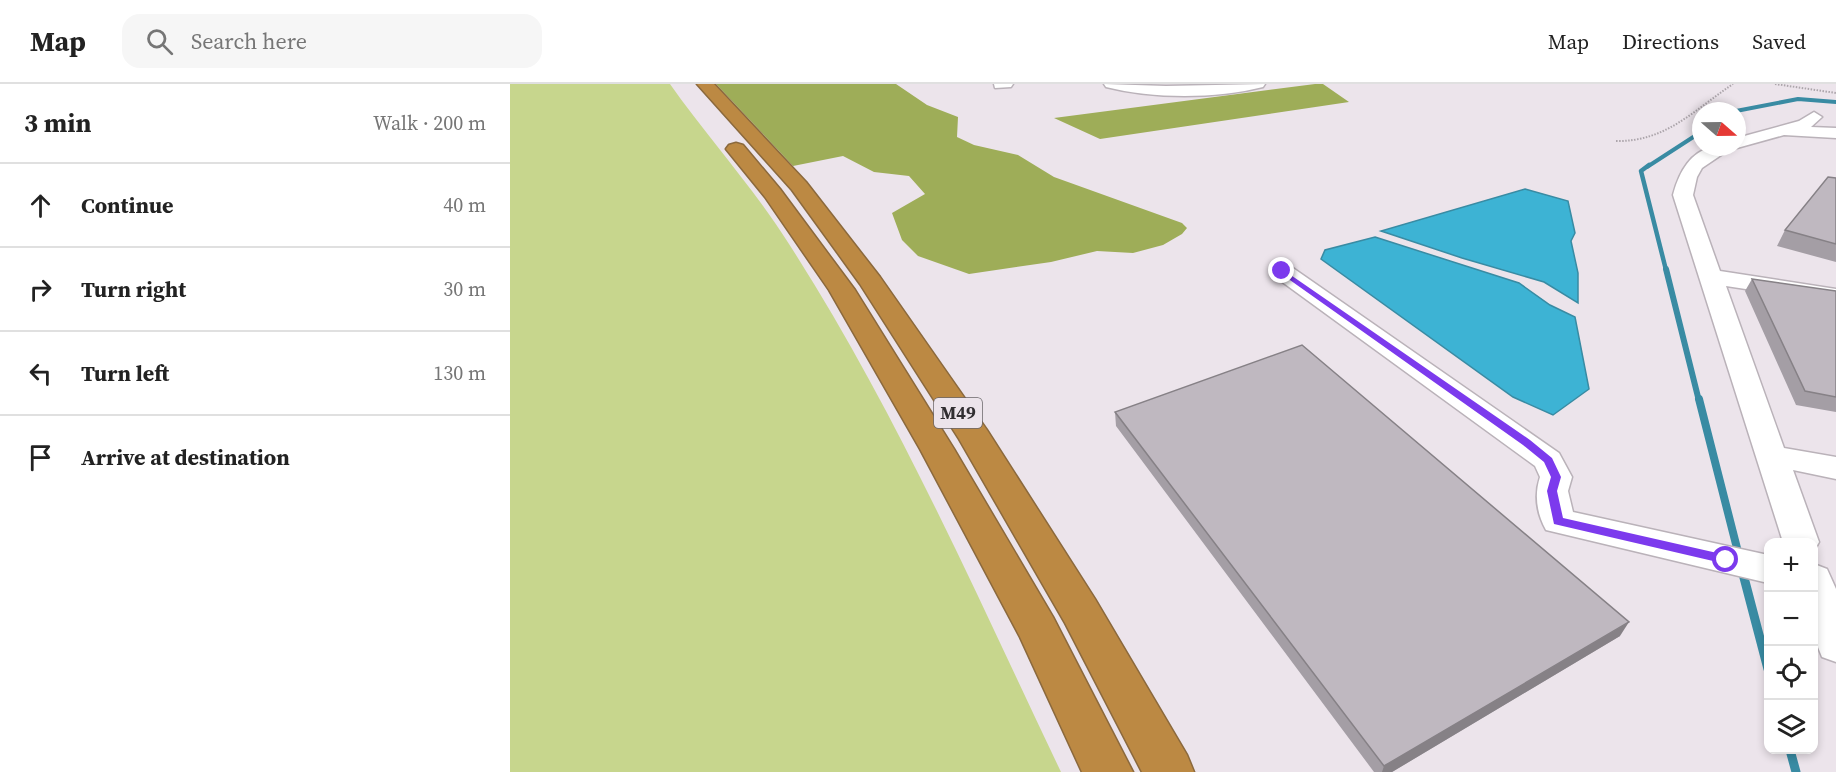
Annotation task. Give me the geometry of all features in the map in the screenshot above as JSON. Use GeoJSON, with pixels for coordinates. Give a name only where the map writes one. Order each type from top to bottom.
{"type":"FeatureCollection","features":[{"type":"Feature","properties":{"kind":"highway","name":"M49"},"geometry":{"type":"LineString","coordinates":[[683,84],[773,193],[842,290],[937,449],[1038,630],[1108,772]]}},
{"type":"Feature","properties":{"kind":"highway","name":"M49"},"geometry":{"type":"LineString","coordinates":[[705,84],[799,186],[871,282],[975,438],[1074,601],[1168,772]]}},
{"type":"Feature","properties":{"kind":"street"},"geometry":{"type":"LineString","coordinates":[[1111,84],[1156,91],[1184,92],[1258,84]]}},
{"type":"Feature","properties":{"kind":"street"},"geometry":{"type":"LineString","coordinates":[[1746,141],[1805,124],[1820,114],[1819,122],[1836,131]]}},
{"type":"Feature","properties":{"kind":"street"},"geometry":{"type":"LineString","coordinates":[[1785,130],[1836,131]]}},
{"type":"Feature","properties":{"kind":"street"},"geometry":{"type":"LineString","coordinates":[[1704,156],[1687,176],[1683,195],[1799,538]]}},
{"type":"Feature","properties":{"kind":"street"},"geometry":{"type":"LineString","coordinates":[[1282,271],[1548,460],[1556,477],[1552,491],[1558,521],[1750,565]]}},
{"type":"Feature","properties":{"kind":"street"},"geometry":{"type":"LineString","coordinates":[[1711,277],[1836,296]]}},
{"type":"Feature","properties":{"kind":"street"},"geometry":{"type":"LineString","coordinates":[[1772,456],[1836,468]]}},
{"type":"Feature","properties":{"kind":"street"},"geometry":{"type":"LineString","coordinates":[[1818,591],[1836,645]]}},
{"type":"Feature","properties":{"kind":"path"},"geometry":{"type":"LineString","coordinates":[[1616,141],[1638,142],[1680,124],[1733,84]]}},
{"type":"Feature","properties":{"kind":"path"},"geometry":{"type":"LineString","coordinates":[[1775,84],[1836,93]]}},
{"type":"Feature","properties":{"kind":"green space"},"geometry":{"type":"Polygon","coordinates":[[[510,84],[670,84],[775,223],[828,307],[865,372],[966,570],[1061,772],[510,772],[510,84]]]}},
{"type":"Feature","properties":{"kind":"green space"},"geometry":{"type":"Polygon","coordinates":[[[716,84],[896,84],[927,105],[958,117],[957,137],[974,145],[1018,155],[1054,177],[1182,223],[1187,228],[1182,234],[1163,245],[1133,253],[1097,251],[1051,262],[969,274],[918,256],[902,240],[892,213],[925,194],[909,176],[874,172],[843,156],[793,166],[716,84]]]}},
{"type":"Feature","properties":{"kind":"green space"},"geometry":{"type":"Polygon","coordinates":[[[1323,84],[1349,102],[1100,139],[1054,118],[1323,84]]]}},
{"type":"Feature","properties":{"kind":"water"},"geometry":{"type":"Polygon","coordinates":[[[1525,189],[1568,201],[1575,233],[1571,241],[1578,273],[1578,303],[1544,282],[1381,231],[1525,189]]]}},
{"type":"Feature","properties":{"kind":"water"},"geometry":{"type":"Polygon","coordinates":[[[1375,237],[1519,283],[1550,305],[1575,317],[1589,389],[1553,415],[1513,397],[1321,259],[1325,250],[1375,237]]]}},
{"type":"Feature","properties":{"kind":"building"},"geometry":{"type":"Polygon","coordinates":[[[1828,177],[1836,178],[1836,244],[1785,230],[1828,177]]]}},
{"type":"Feature","properties":{"kind":"building"},"geometry":{"type":"Polygon","coordinates":[[[1752,279],[1836,291],[1836,397],[1805,391],[1752,279]]]}},
{"type":"Feature","properties":{"kind":"building"},"geometry":{"type":"Polygon","coordinates":[[[1302,345],[1629,622],[1384,766],[1115,412],[1302,345]]]}},
{"type":"Feature","properties":{"kind":"waterway"},"geometry":{"type":"LineString","coordinates":[[1746,109],[1798,99],[1836,102]]}},
{"type":"Feature","properties":{"kind":"waterway"},"geometry":{"type":"LineString","coordinates":[[1647,167],[1692,138]]}},
{"type":"Feature","properties":{"kind":"waterway"},"geometry":{"type":"LineString","coordinates":[[1649,165],[1641,171],[1666,270]]}},
{"type":"Feature","properties":{"kind":"waterway"},"geometry":{"type":"LineString","coordinates":[[1666,269],[1699,401]]}},
{"type":"Feature","properties":{"kind":"waterway"},"geometry":{"type":"LineString","coordinates":[[1699,399],[1739,556]]}},
{"type":"Feature","properties":{"kind":"waterway"},"geometry":{"type":"LineString","coordinates":[[1742,570],[1764,654]]}},
{"type":"Feature","properties":{"kind":"waterway"},"geometry":{"type":"LineString","coordinates":[[1791,754],[1796,772]]}},
{"type":"Feature","properties":{"kind":"route"},"geometry":{"type":"LineString","coordinates":[[1282,271],[1548,460],[1556,477],[1552,491],[1558,521],[1726,560]]}}]}
